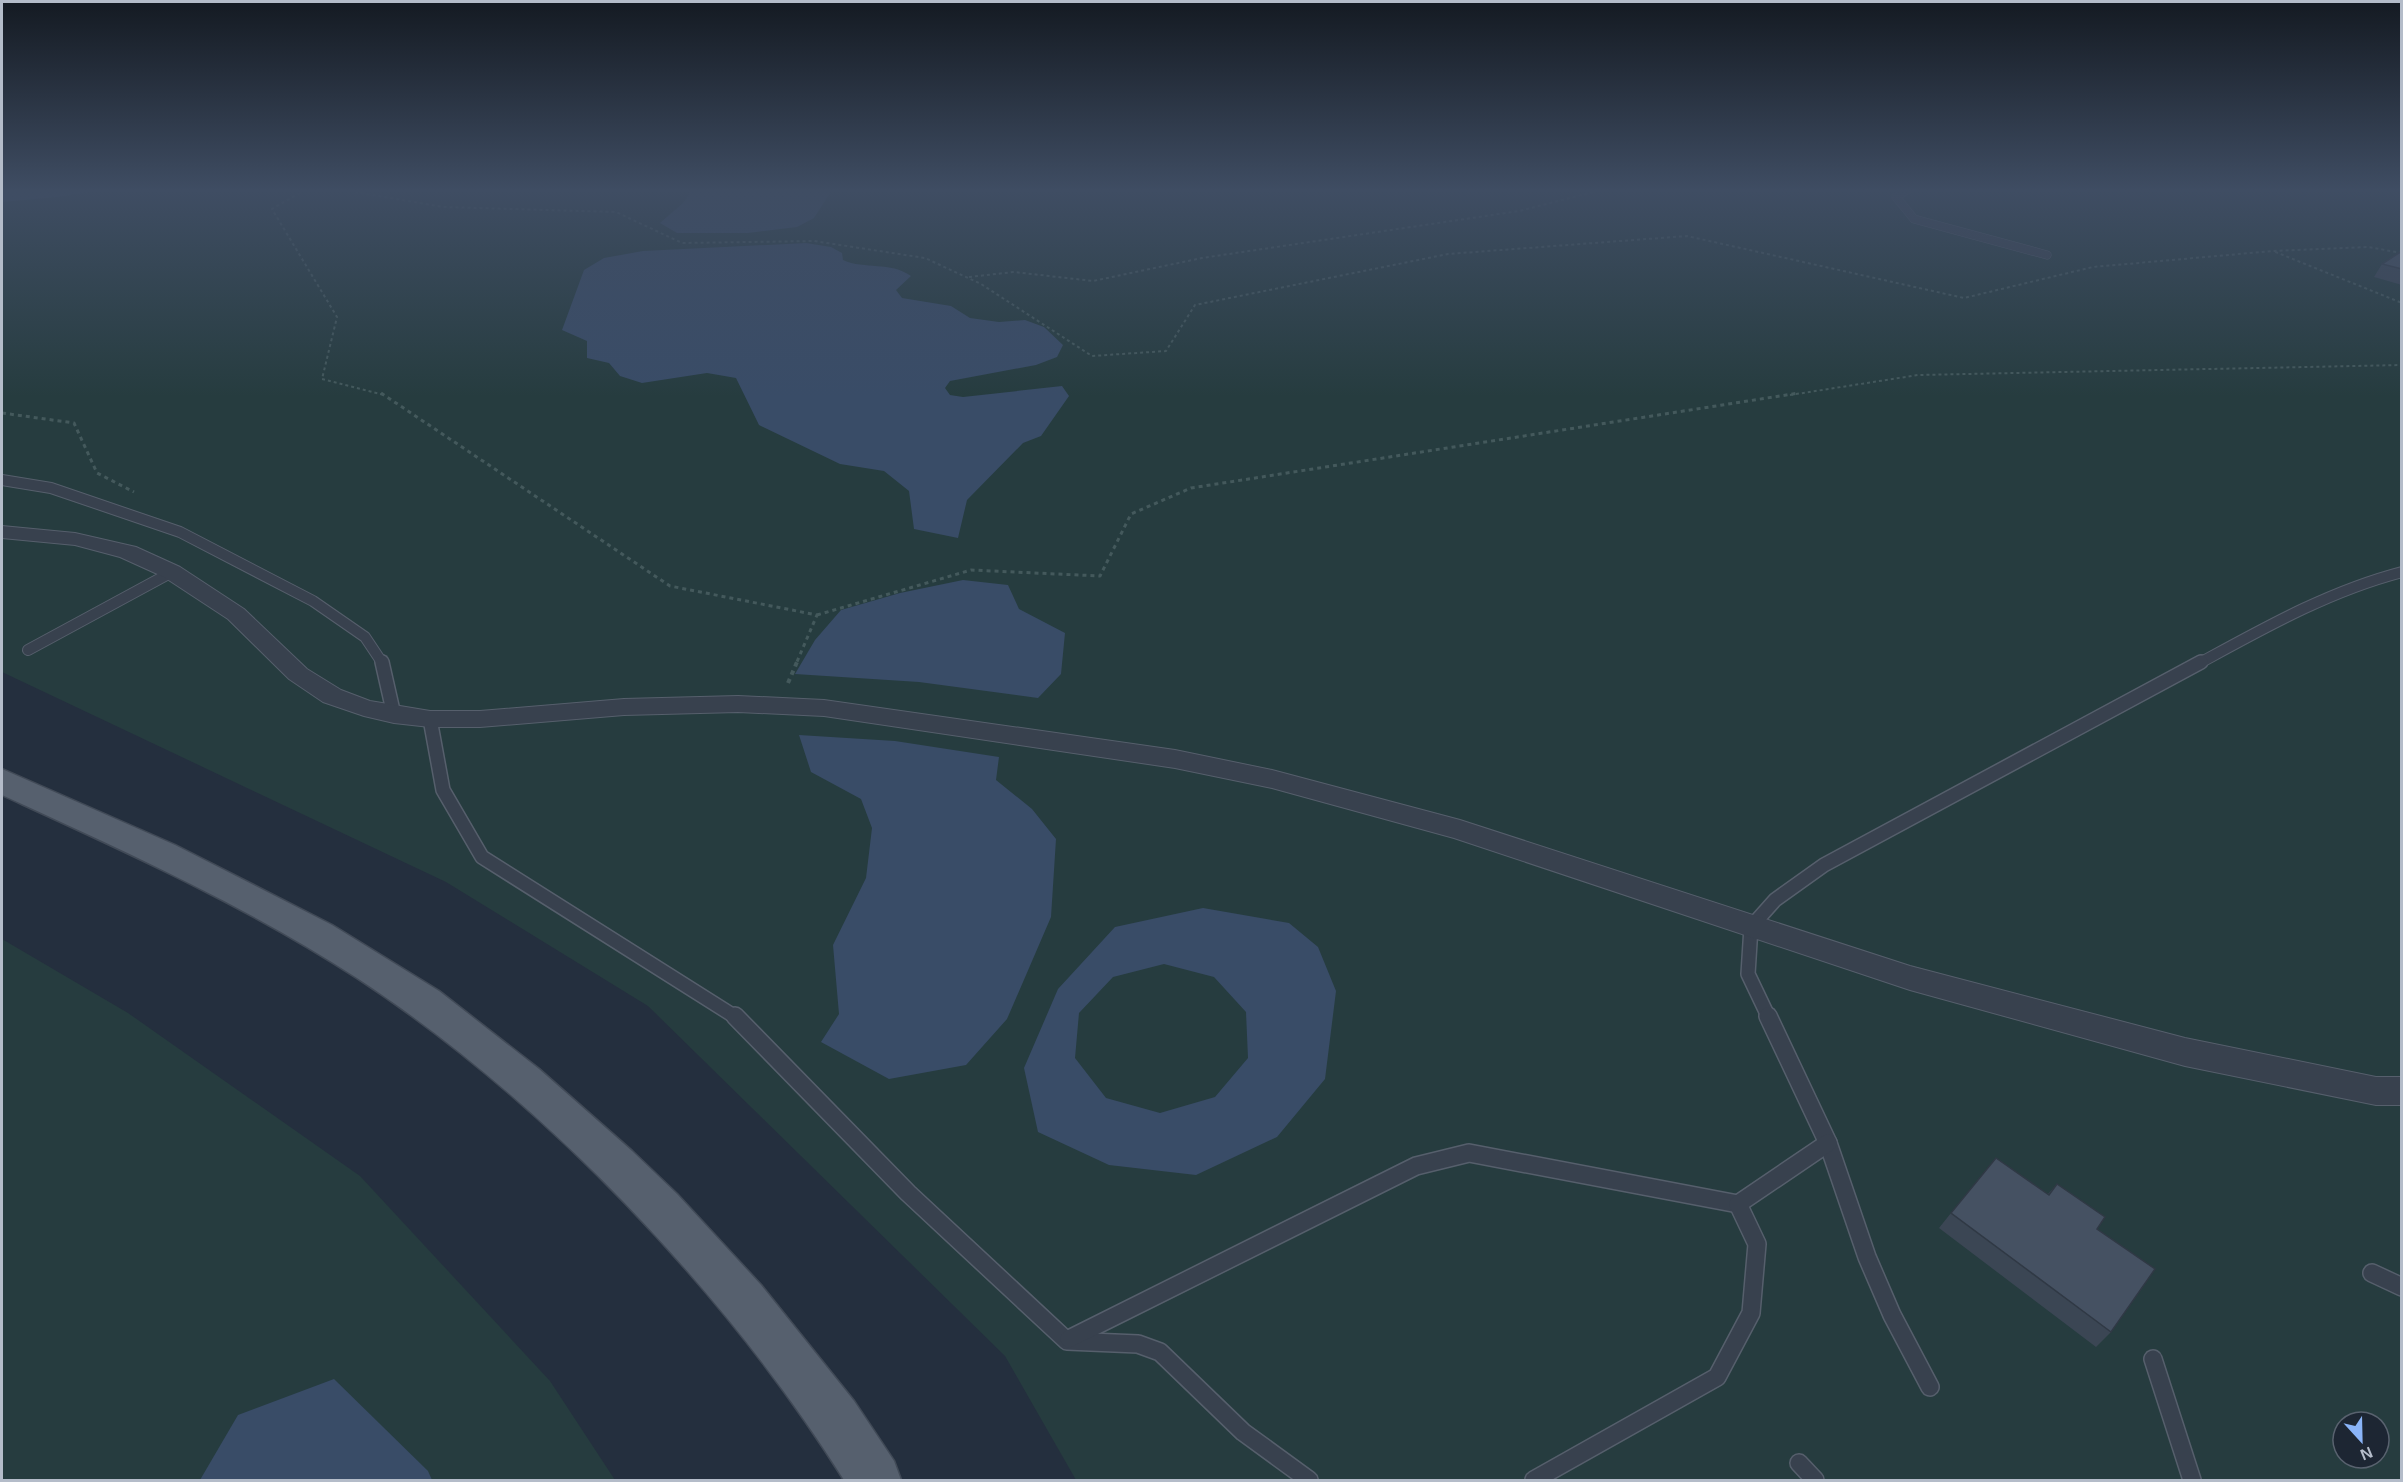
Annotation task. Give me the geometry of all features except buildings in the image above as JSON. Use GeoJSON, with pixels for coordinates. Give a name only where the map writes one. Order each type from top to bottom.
{"type":"FeatureCollection","features":[{"type":"Feature","properties":{"kind":"main road"},"geometry":{"type":"LineString","coordinates":[[2,782],[198,872],[334,945],[418,998],[505,1065],[596,1143],[721,1275],[822,1401],[875,1480]]}},
{"type":"Feature","properties":{"kind":"street"},"geometry":{"type":"LineString","coordinates":[[2,531],[75,539],[128,552],[172,572],[236,614],[291,668],[332,696],[364,708],[394,715],[430,719],[480,718],[624,707],[738,704],[824,708],[1011,733],[1175,759],[1272,779],[1460,830],[1910,978],[2185,1052],[2376,1091],[2402,1091]]}},
{"type":"Feature","properties":{"kind":"lane"},"geometry":{"type":"LineString","coordinates":[[2,480],[51,488],[180,532],[314,601],[365,637],[384,665],[394,715]]}},
{"type":"Feature","properties":{"kind":"lane"},"geometry":{"type":"LineString","coordinates":[[28,650],[172,572]]}},
{"type":"Feature","properties":{"kind":"lane"},"geometry":{"type":"LineString","coordinates":[[1930,1387],[1892,1315],[1867,1257],[1828,1143],[1748,974],[1751,927],[1775,900],[1824,865],[2298,610],[2372,580],[2402,572]]}},
{"type":"Feature","properties":{"kind":"lane"},"geometry":{"type":"LineString","coordinates":[[430,719],[443,790],[482,857],[738,1018],[908,1194],[1067,1341],[1138,1344],[1160,1352],[1243,1432],[1309,1480]]}},
{"type":"Feature","properties":{"kind":"lane"},"geometry":{"type":"LineString","coordinates":[[1067,1341],[1416,1166],[1469,1153],[1738,1204],[1828,1143]]}},
{"type":"Feature","properties":{"kind":"lane"},"geometry":{"type":"LineString","coordinates":[[1534,1480],[1717,1377],[1751,1313],[1757,1244],[1738,1204]]}},
{"type":"Feature","properties":{"kind":"lane"},"geometry":{"type":"LineString","coordinates":[[2372,1273],[2402,1287]]}},
{"type":"Feature","properties":{"kind":"lane"},"geometry":{"type":"LineString","coordinates":[[2153,1359],[2192,1480]]}},
{"type":"Feature","properties":{"kind":"lane"},"geometry":{"type":"LineString","coordinates":[[1799,1463],[1815,1480]]}},
{"type":"Feature","properties":{"kind":"path"},"geometry":{"type":"LineString","coordinates":[[303,259],[338,317],[322,379],[383,394],[670,586],[817,615],[971,570],[1101,576],[1131,514],[1191,488],[1918,375],[2402,365]]}},
{"type":"Feature","properties":{"kind":"path"},"geometry":{"type":"LineString","coordinates":[[928,259],[981,284],[1092,356],[1166,351],[1195,304],[1422,259]]}},
{"type":"Feature","properties":{"kind":"path"},"geometry":{"type":"LineString","coordinates":[[966,277],[1014,272],[1093,281],[1197,259]]}},
{"type":"Feature","properties":{"kind":"path"},"geometry":{"type":"LineString","coordinates":[[1790,259],[1964,298],[2093,267],[2181,259]]}},
{"type":"Feature","properties":{"kind":"path"},"geometry":{"type":"LineString","coordinates":[[2293,259],[2402,303]]}},
{"type":"Feature","properties":{"kind":"path"},"geometry":{"type":"LineString","coordinates":[[2,413],[74,423],[97,473],[136,494]]}},
{"type":"Feature","properties":{"kind":"path"},"geometry":{"type":"LineString","coordinates":[[778,706],[817,615]]}},
{"type":"Feature","properties":{"kind":"green space"},"geometry":{"type":"Polygon","coordinates":[[[2,259],[2401,259],[2401,1480],[1076,1480],[1005,1356],[648,1006],[446,882],[2,672],[2,259]]]}},
{"type":"Feature","properties":{"kind":"green space"},"geometry":{"type":"Polygon","coordinates":[[[2,939],[128,1013],[360,1176],[550,1381],[615,1480],[2,1480],[2,939]]]}},
{"type":"Feature","properties":{"kind":"water"},"geometry":{"type":"Polygon","coordinates":[[[602,259],[843,259],[860,265],[903,271],[911,276],[896,290],[902,298],[951,306],[970,318],[999,322],[1025,320],[1044,327],[1063,345],[1057,357],[1036,365],[950,381],[945,388],[950,395],[963,397],[1062,386],[1069,396],[1041,436],[1023,443],[967,500],[958,538],[914,529],[909,491],[884,471],[840,464],[759,425],[736,378],[707,373],[642,383],[620,376],[609,363],[587,358],[587,341],[562,330],[584,270],[602,259]]]}},
{"type":"Feature","properties":{"kind":"water"},"geometry":{"type":"Polygon","coordinates":[[[963,580],[1008,585],[1019,609],[1065,633],[1061,674],[1038,698],[919,682],[795,674],[815,640],[841,610],[900,593],[963,580]]]}},
{"type":"Feature","properties":{"kind":"water"},"geometry":{"type":"Polygon","coordinates":[[[799,735],[895,741],[999,757],[996,780],[1032,809],[1056,839],[1051,917],[1007,1019],[966,1065],[889,1079],[821,1042],[839,1014],[833,945],[866,878],[872,828],[861,799],[811,772],[799,735]]]}},
{"type":"Feature","properties":{"kind":"water"},"geometry":{"type":"Polygon","coordinates":[[[1203,908],[1289,923],[1318,947],[1336,991],[1325,1079],[1277,1137],[1196,1175],[1109,1165],[1038,1132],[1024,1068],[1058,989],[1115,927],[1203,908]],[[1164,964],[1113,977],[1079,1013],[1075,1058],[1106,1098],[1160,1113],[1215,1097],[1248,1058],[1246,1012],[1214,977],[1164,964]]]}},
{"type":"Feature","properties":{"kind":"water"},"geometry":{"type":"Polygon","coordinates":[[[334,1379],[428,1471],[432,1480],[200,1480],[238,1415],[334,1379]]]}}]}
